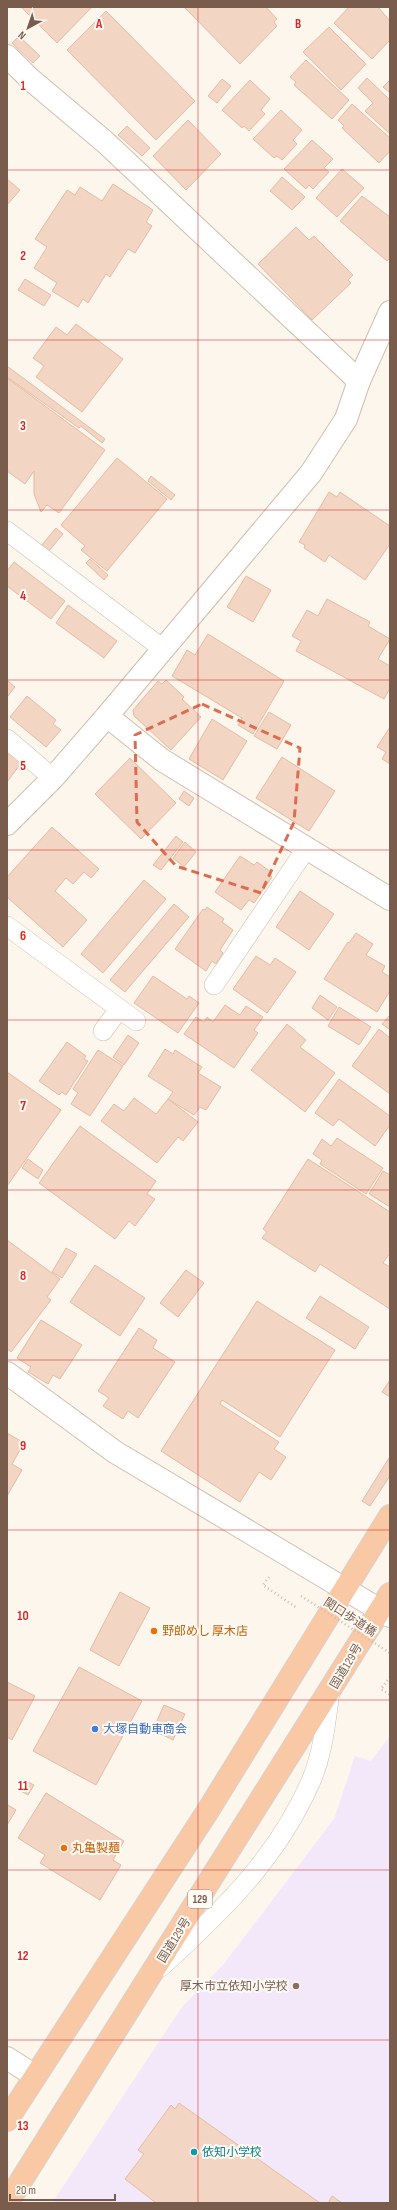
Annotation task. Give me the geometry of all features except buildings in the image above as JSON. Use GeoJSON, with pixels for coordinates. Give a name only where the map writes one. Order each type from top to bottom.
{"type":"FeatureCollection","features":[{"type":"Feature","properties":{"kind":"highway"},"geometry":{"type":"LineString","coordinates":[[7,2120],[209,1809],[390,1516]]}},
{"type":"Feature","properties":{"kind":"highway","name":"国道129号"},"geometry":{"type":"LineString","coordinates":[[7,2203],[330,1692],[387,1607]]}},
{"type":"Feature","properties":{"kind":"street"},"geometry":{"type":"LineString","coordinates":[[7,56],[30,79],[105,142],[359,381]]}},
{"type":"Feature","properties":{"kind":"street"},"geometry":{"type":"LineString","coordinates":[[7,824],[53,778],[107,716],[311,473],[346,419],[359,381],[390,312]]}},
{"type":"Feature","properties":{"kind":"street"},"geometry":{"type":"LineString","coordinates":[[107,716],[162,760],[390,899]]}},
{"type":"Feature","properties":{"kind":"street"},"geometry":{"type":"LineString","coordinates":[[7,1373],[115,1452],[344,1589],[387,1607]]}},
{"type":"Feature","properties":{"kind":"street"},"geometry":{"type":"LineString","coordinates":[[7,2058],[35,2076]]}},
{"type":"Feature","properties":{"kind":"lane"},"geometry":{"type":"LineString","coordinates":[[7,531],[163,649]]}},
{"type":"Feature","properties":{"kind":"lane"},"geometry":{"type":"LineString","coordinates":[[7,740],[53,778]]}},
{"type":"Feature","properties":{"kind":"lane"},"geometry":{"type":"LineString","coordinates":[[214,985],[306,849]]}},
{"type":"Feature","properties":{"kind":"lane"},"geometry":{"type":"LineString","coordinates":[[7,926],[136,1021]]}},
{"type":"Feature","properties":{"kind":"lane"},"geometry":{"type":"LineString","coordinates":[[103,1031],[119,1009]]}},
{"type":"Feature","properties":{"kind":"lane"},"geometry":{"type":"LineString","coordinates":[[153,1974],[235,1897],[262,1864],[291,1819],[311,1780],[323,1740],[330,1692]]}},
{"type":"Feature","properties":{"kind":"path"},"geometry":{"type":"LineString","coordinates":[[271,1575],[263,1585],[301,1611]]}},
{"type":"Feature","properties":{"kind":"path","name":"関口歩道橋"},"geometry":{"type":"LineString","coordinates":[[295,1591],[390,1653]]}},
{"type":"Feature","properties":{"kind":"path"},"geometry":{"type":"LineString","coordinates":[[390,1677],[381,1689],[390,1695]]}},
{"type":"Feature","properties":{"kind":"highlighted area"},"geometry":{"type":"Polygon","coordinates":[[[202,704],[300,748],[294,822],[261,893],[176,866],[137,822],[135,735],[202,704]]]}},
{"type":"Feature","properties":{"kind":"shaded area","name":"厚木市立依知小学校"},"geometry":{"type":"Polygon","coordinates":[[[390,1736],[390,2203],[52,2203],[182,2007],[223,1965],[334,1819],[355,1756],[371,1761],[390,1736]]]}},
{"type":"Feature","properties":{"kind":"place","name":"野郎めし 厚木店"},"geometry":{"type":"Point","coordinates":[154,1631]}},
{"type":"Feature","properties":{"kind":"place","name":"大塚自動車商会"},"geometry":{"type":"Point","coordinates":[95,1729]}},
{"type":"Feature","properties":{"kind":"place","name":"丸亀製麺"},"geometry":{"type":"Point","coordinates":[64,1848]}},
{"type":"Feature","properties":{"kind":"place","name":"厚木市立依知小学校"},"geometry":{"type":"Point","coordinates":[296,1986]}},
{"type":"Feature","properties":{"kind":"place","name":"依知小学校"},"geometry":{"type":"Point","coordinates":[194,2152]}}]}
